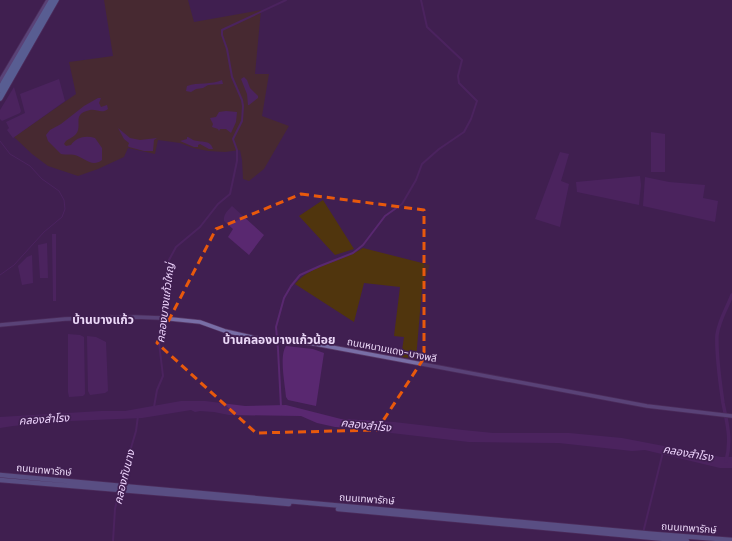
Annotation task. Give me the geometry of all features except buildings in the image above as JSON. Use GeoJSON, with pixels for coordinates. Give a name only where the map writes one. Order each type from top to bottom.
{"type":"FeatureCollection","features":[{"type":"Feature","properties":{"kind":"highway"},"geometry":{"type":"LineString","coordinates":[[0,89],[52,0]]}},
{"type":"Feature","properties":{"kind":"highway"},"geometry":{"type":"LineString","coordinates":[[0,98],[56,0]]}},
{"type":"Feature","properties":{"kind":"main road"},"geometry":{"type":"LineString","coordinates":[[0,81],[48,0]]}},
{"type":"Feature","properties":{"kind":"main road","name":"ถนนหนามแดง-บางพลี"},"geometry":{"type":"LineString","coordinates":[[0,325],[65,319],[135,317],[200,322],[225,331],[263,340],[315,344],[647,406],[732,416]]}},
{"type":"Feature","properties":{"kind":"main road","name":"ถนนเทพารักษ์"},"geometry":{"type":"LineString","coordinates":[[0,475],[19,479],[642,535],[732,540]]}},
{"type":"Feature","properties":{"kind":"main road","name":"ถนนเทพารักษ์"},"geometry":{"type":"LineString","coordinates":[[0,480],[19,479]]}},
{"type":"Feature","properties":{"kind":"main road","name":"ถนนเทพารักษ์"},"geometry":{"type":"LineString","coordinates":[[642,535],[688,541]]}},
{"type":"Feature","properties":{"kind":"highlighted area"},"geometry":{"type":"Polygon","coordinates":[[[301,194],[424,210],[424,358],[377,430],[256,433],[157,343],[216,229],[301,194]]]}},
{"type":"Feature","properties":{"kind":"shaded area"},"geometry":{"type":"Polygon","coordinates":[[[104,0],[188,0],[194,22],[261,10],[255,74],[269,74],[262,116],[289,126],[264,169],[249,181],[243,179],[240,150],[225,152],[208,151],[193,148],[180,143],[158,140],[155,154],[128,148],[124,157],[78,176],[48,166],[32,154],[14,137],[76,94],[69,62],[113,56],[104,0]]]}},
{"type":"Feature","properties":{"kind":"shaded area"},"geometry":{"type":"Polygon","coordinates":[[[323,200],[354,249],[335,255],[299,216],[323,200]]]}},
{"type":"Feature","properties":{"kind":"shaded area"},"geometry":{"type":"Polygon","coordinates":[[[363,248],[430,265],[422,288],[416,359],[401,357],[404,337],[394,336],[400,287],[364,283],[354,322],[295,284],[310,272],[355,253],[363,248]]]}},
{"type":"Feature","properties":{"kind":"water"},"geometry":{"type":"Polygon","coordinates":[[[244,77],[250,88],[258,96],[258,98],[249,105],[247,94],[241,79],[244,77]]]}},
{"type":"Feature","properties":{"kind":"water"},"geometry":{"type":"Polygon","coordinates":[[[59,79],[65,101],[13,138],[7,130],[9,128],[6,122],[25,113],[20,94],[59,79]]]}},
{"type":"Feature","properties":{"kind":"water"},"geometry":{"type":"Polygon","coordinates":[[[222,80],[223,84],[208,85],[191,92],[186,91],[187,86],[218,82],[222,80]]]}},
{"type":"Feature","properties":{"kind":"water"},"geometry":{"type":"Polygon","coordinates":[[[14,87],[21,111],[20,113],[2,121],[0,119],[0,110],[14,87]]]}},
{"type":"Feature","properties":{"kind":"water"},"geometry":{"type":"Polygon","coordinates":[[[98,98],[101,98],[99,103],[101,107],[107,105],[108,109],[102,111],[90,110],[81,114],[78,120],[78,131],[64,144],[66,146],[71,145],[73,142],[82,137],[95,138],[102,148],[102,160],[92,163],[79,156],[61,154],[48,141],[46,135],[50,130],[98,98]]]}},
{"type":"Feature","properties":{"kind":"water"},"geometry":{"type":"Polygon","coordinates":[[[219,112],[237,112],[236,122],[231,133],[226,129],[220,129],[219,131],[218,129],[212,127],[213,124],[210,118],[216,117],[219,112]]]}},
{"type":"Feature","properties":{"kind":"water"},"geometry":{"type":"Polygon","coordinates":[[[118,128],[130,138],[140,140],[157,138],[154,140],[153,151],[144,151],[129,147],[129,143],[124,139],[118,128]]]}},
{"type":"Feature","properties":{"kind":"water"},"geometry":{"type":"Polygon","coordinates":[[[651,132],[665,134],[665,172],[651,172],[651,132]]]}},
{"type":"Feature","properties":{"kind":"water"},"geometry":{"type":"Polygon","coordinates":[[[187,137],[196,141],[210,144],[213,149],[209,149],[200,144],[198,147],[194,147],[180,141],[187,139],[187,137]]]}},
{"type":"Feature","properties":{"kind":"water"},"geometry":{"type":"Polygon","coordinates":[[[560,152],[569,154],[561,181],[569,184],[560,227],[535,219],[560,152]]]}},
{"type":"Feature","properties":{"kind":"water"},"geometry":{"type":"Polygon","coordinates":[[[640,176],[641,185],[639,205],[577,192],[576,182],[640,176]]]}},
{"type":"Feature","properties":{"kind":"water"},"geometry":{"type":"Polygon","coordinates":[[[645,177],[669,182],[705,185],[703,198],[718,201],[715,222],[643,206],[645,177]]]}},
{"type":"Feature","properties":{"kind":"water"},"geometry":{"type":"Polygon","coordinates":[[[232,206],[264,235],[249,255],[228,237],[233,229],[224,221],[224,217],[232,206]]]}},
{"type":"Feature","properties":{"kind":"water"},"geometry":{"type":"Polygon","coordinates":[[[52,234],[56,234],[56,301],[53,301],[52,234]]]}},
{"type":"Feature","properties":{"kind":"water"},"geometry":{"type":"Polygon","coordinates":[[[47,243],[48,278],[40,278],[38,245],[47,243]]]}},
{"type":"Feature","properties":{"kind":"water"},"geometry":{"type":"Polygon","coordinates":[[[32,255],[33,283],[22,285],[18,266],[27,257],[32,255]]]}},
{"type":"Feature","properties":{"kind":"water"},"geometry":{"type":"Polygon","coordinates":[[[68,334],[80,335],[84,337],[85,394],[83,396],[69,397],[68,334]]]}},
{"type":"Feature","properties":{"kind":"water"},"geometry":{"type":"Polygon","coordinates":[[[87,336],[96,337],[106,342],[108,391],[105,393],[90,395],[88,391],[87,336]]]}},
{"type":"Feature","properties":{"kind":"water"},"geometry":{"type":"Polygon","coordinates":[[[286,346],[313,349],[324,353],[316,406],[288,400],[286,397],[283,356],[286,346]]]}},
{"type":"Feature","properties":{"kind":"water","name":"คลองสำโรง"},"geometry":{"type":"Polygon","coordinates":[[[181,401],[205,401],[245,406],[286,405],[341,419],[394,422],[493,433],[569,433],[622,438],[721,457],[732,457],[732,468],[720,468],[645,450],[632,451],[559,443],[469,442],[374,431],[367,428],[360,429],[335,427],[317,423],[301,416],[229,415],[214,412],[195,412],[191,410],[142,418],[53,422],[0,428],[0,417],[125,411],[181,401]]]}},
{"type":"Feature","properties":{"kind":"waterway","name":"คลองบางแก้วใหญ่"},"geometry":{"type":"LineString","coordinates":[[154,407],[157,390],[163,376],[159,343],[166,308],[166,279],[169,260],[176,247],[200,227],[218,204],[230,194],[237,161],[237,150],[233,139],[242,121],[243,106],[232,77],[222,30],[286,0]]}},
{"type":"Feature","properties":{"kind":"waterway"},"geometry":{"type":"LineString","coordinates":[[281,407],[276,327],[284,298],[291,286],[300,275],[353,253],[363,245],[385,216],[402,204],[416,180],[422,164],[439,149],[464,132],[471,119],[477,101],[459,83],[458,76],[462,60],[427,27],[421,0]]}},
{"type":"Feature","properties":{"kind":"waterway"},"geometry":{"type":"LineString","coordinates":[[0,141],[10,154],[30,166],[42,179],[59,191],[64,200],[65,209],[62,217],[44,232],[14,265],[0,275]]}},
{"type":"Feature","properties":{"kind":"waterway"},"geometry":{"type":"LineString","coordinates":[[726,461],[729,439],[720,378],[717,335],[721,319],[732,295]]}},
{"type":"Feature","properties":{"kind":"waterway","name":"คลองทับนาง"},"geometry":{"type":"LineString","coordinates":[[120,485],[136,431],[138,416]]}},
{"type":"Feature","properties":{"kind":"waterway","name":"คลองสำโรง"},"geometry":{"type":"LineString","coordinates":[[643,533],[663,452]]}},
{"type":"Feature","properties":{"kind":"waterway","name":"คลองทับนาง"},"geometry":{"type":"LineString","coordinates":[[113,541],[115,509],[119,490]]}},
{"type":"Feature","properties":{"kind":"district","name":"บ้านบางแก้ว"},"geometry":{"type":"Point","coordinates":[103,319]}},
{"type":"Feature","properties":{"kind":"district","name":"บ้านคลองบางแก้วน้อย"},"geometry":{"type":"Point","coordinates":[279,339]}}]}
